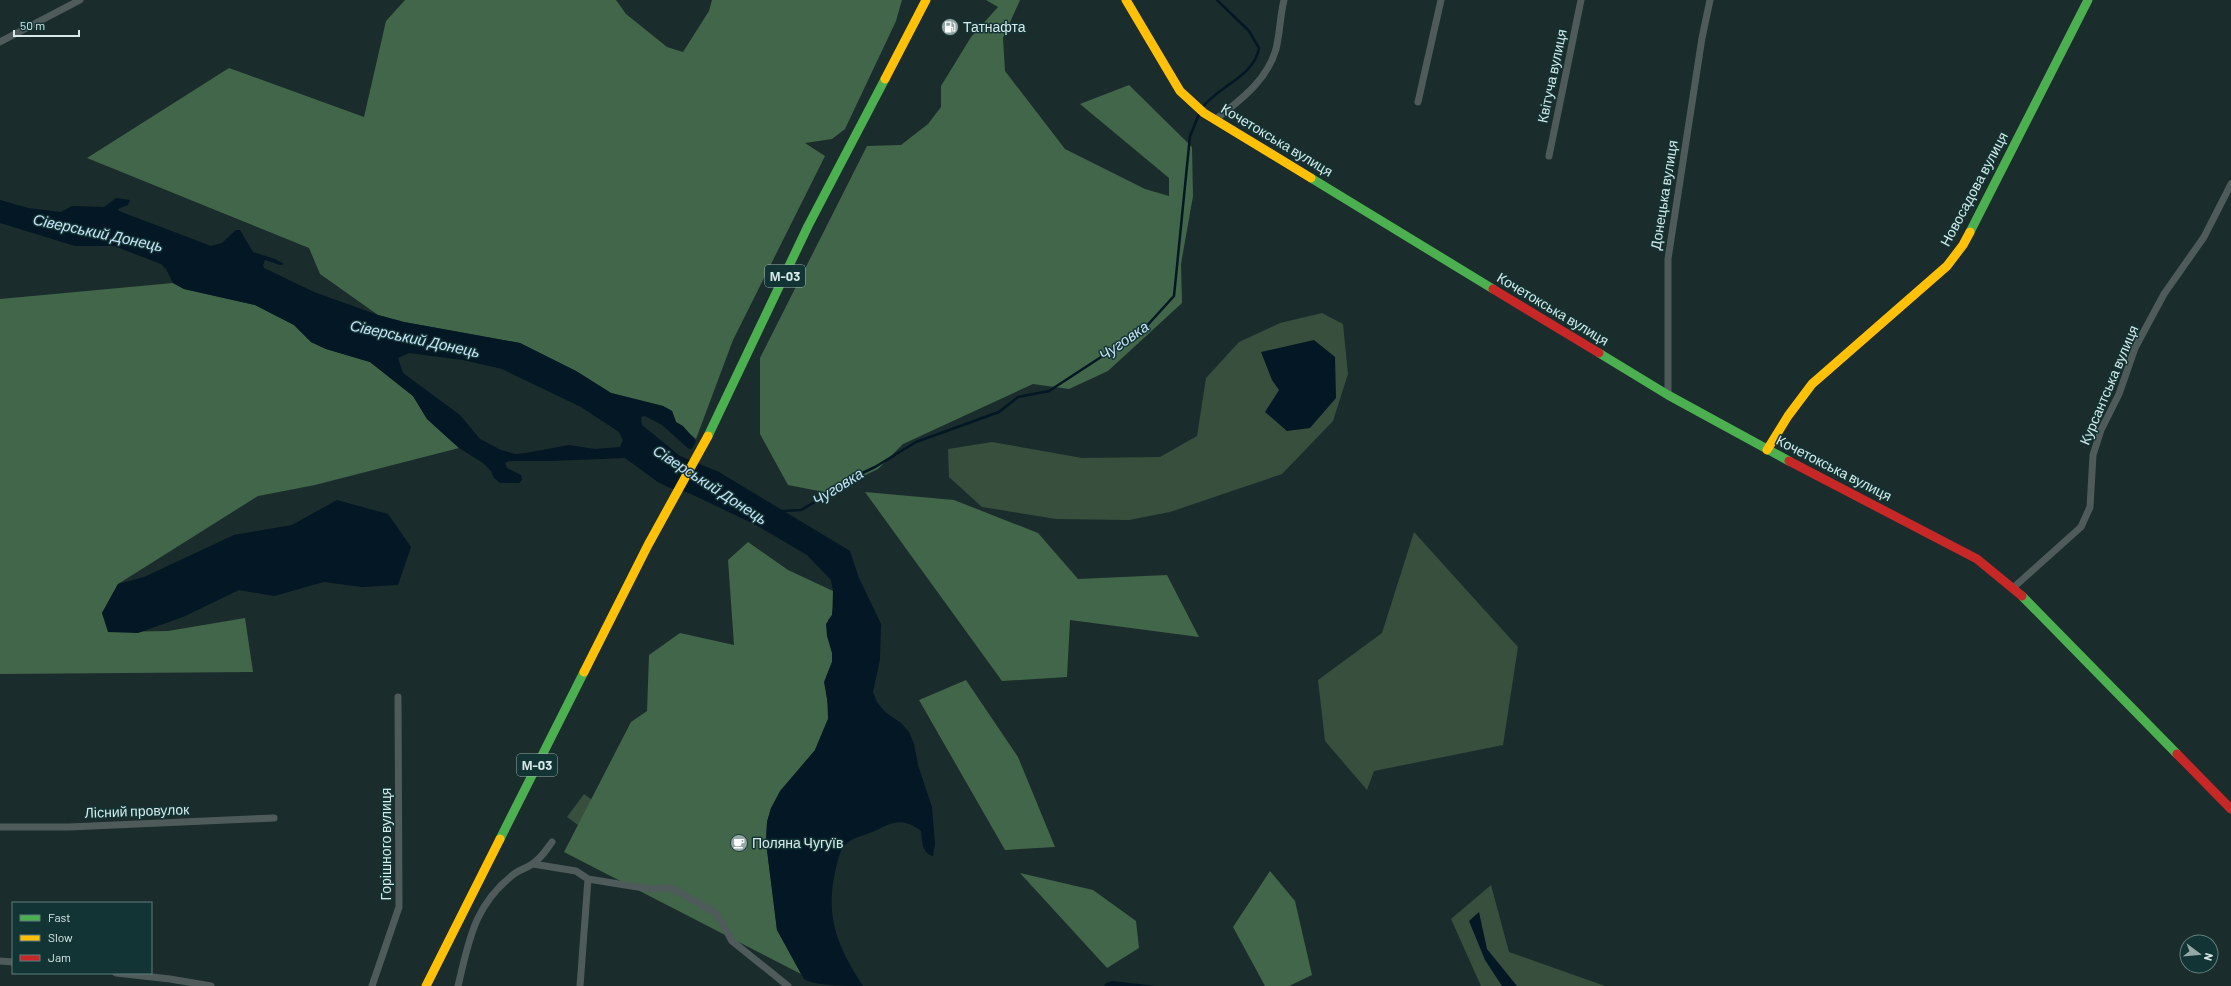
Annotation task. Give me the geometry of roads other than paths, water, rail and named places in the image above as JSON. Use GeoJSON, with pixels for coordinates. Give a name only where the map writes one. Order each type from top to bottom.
{"type":"FeatureCollection","features":[{"type":"Feature","properties":{"kind":"main road","name":"М-03"},"geometry":{"type":"LineString","coordinates":[[426,986],[648,545],[674,502],[703,446],[809,225],[926,0]]}},
{"type":"Feature","properties":{"kind":"main road","name":"Кочетокська вулиця"},"geometry":{"type":"LineString","coordinates":[[1126,0],[1180,91],[1200,111],[1668,395],[1768,450],[1977,559],[2014,587],[2231,809]]}},
{"type":"Feature","properties":{"kind":"main road","name":"Новосадова вулиця"},"geometry":{"type":"LineString","coordinates":[[1768,450],[1788,416],[1812,384],[1947,266],[1963,245],[2088,0]]}},
{"type":"Feature","properties":{"kind":"street"},"geometry":{"type":"LineString","coordinates":[[1,40],[80,0]]}},
{"type":"Feature","properties":{"kind":"street"},"geometry":{"type":"LineString","coordinates":[[1215,120],[1260,81],[1270,67],[1276,48],[1284,0]]}},
{"type":"Feature","properties":{"kind":"street"},"geometry":{"type":"LineString","coordinates":[[1418,102],[1441,0]]}},
{"type":"Feature","properties":{"kind":"street","name":"Квітуча вулиця"},"geometry":{"type":"LineString","coordinates":[[1549,156],[1581,0]]}},
{"type":"Feature","properties":{"kind":"street","name":"Донецька вулиця"},"geometry":{"type":"LineString","coordinates":[[1668,395],[1668,259],[1702,38],[1710,0]]}},
{"type":"Feature","properties":{"kind":"street","name":"Курсантська вулиця"},"geometry":{"type":"LineString","coordinates":[[2014,587],[2081,527],[2090,507],[2093,455],[2101,430],[2119,394],[2135,348],[2164,294],[2204,237],[2231,184]]}},
{"type":"Feature","properties":{"kind":"street","name":"Горішного вулиця"},"geometry":{"type":"LineString","coordinates":[[372,986],[399,907],[398,697]]}},
{"type":"Feature","properties":{"kind":"street","name":"Лісний провулок"},"geometry":{"type":"LineString","coordinates":[[0,827],[84,826],[274,818]]}},
{"type":"Feature","properties":{"kind":"street"},"geometry":{"type":"LineString","coordinates":[[458,986],[474,924],[490,896],[514,874],[533,864],[541,857],[552,842]]}},
{"type":"Feature","properties":{"kind":"street"},"geometry":{"type":"LineString","coordinates":[[533,864],[576,871],[588,879],[650,889],[672,888],[717,914],[732,941],[788,986]]}},
{"type":"Feature","properties":{"kind":"street"},"geometry":{"type":"LineString","coordinates":[[580,986],[588,879]]}},
{"type":"Feature","properties":{"kind":"street"},"geometry":{"type":"LineString","coordinates":[[0,961],[12,962]]}},
{"type":"Feature","properties":{"kind":"street"},"geometry":{"type":"LineString","coordinates":[[125,974],[170,979],[211,986]]}},
{"type":"Feature","properties":{"kind":"water","name":"Сіверський Донець"},"geometry":{"type":"Polygon","coordinates":[[[116,198],[130,200],[128,205],[118,209],[119,211],[211,246],[222,243],[236,230],[240,230],[253,252],[275,259],[284,264],[280,265],[265,260],[263,265],[264,268],[314,292],[378,315],[404,322],[520,343],[576,371],[611,393],[663,406],[672,411],[676,422],[683,426],[696,441],[692,449],[689,449],[662,425],[645,416],[641,417],[642,425],[680,456],[719,472],[850,551],[859,578],[881,624],[880,659],[873,692],[877,702],[885,712],[901,723],[909,732],[914,744],[918,765],[932,807],[935,844],[933,856],[929,855],[922,842],[921,831],[909,824],[899,822],[855,838],[847,843],[842,849],[837,862],[832,889],[833,918],[841,945],[854,972],[863,986],[823,984],[804,979],[777,930],[766,842],[767,822],[771,808],[780,791],[815,750],[828,719],[828,705],[824,682],[832,662],[832,653],[827,636],[826,624],[832,615],[833,591],[831,580],[807,555],[756,525],[689,493],[670,488],[658,482],[625,458],[509,461],[505,463],[507,468],[521,475],[522,480],[519,483],[500,483],[494,478],[491,471],[483,463],[459,448],[427,419],[413,396],[370,362],[326,349],[311,342],[294,325],[255,305],[184,289],[173,283],[166,269],[161,264],[114,246],[75,246],[0,223],[0,200],[28,208],[61,212],[72,206],[104,207],[116,198]],[[409,353],[398,358],[403,373],[460,415],[480,439],[501,450],[515,454],[569,445],[595,449],[620,447],[623,440],[619,432],[581,407],[502,369],[463,360],[409,353]]]}},
{"type":"Feature","properties":{"kind":"water"},"geometry":{"type":"Polygon","coordinates":[[[1314,340],[1335,357],[1336,398],[1310,428],[1287,431],[1265,412],[1279,390],[1272,380],[1261,352],[1314,340]]]}},
{"type":"Feature","properties":{"kind":"water"},"geometry":{"type":"Polygon","coordinates":[[[337,500],[388,514],[411,547],[398,585],[362,587],[324,582],[274,596],[239,590],[183,617],[138,633],[108,632],[102,613],[118,584],[144,577],[234,535],[292,525],[337,500]]]}},
{"type":"Feature","properties":{"kind":"water"},"geometry":{"type":"Polygon","coordinates":[[[1479,912],[1487,949],[1517,986],[1502,986],[1485,960],[1469,921],[1479,912]]]}},
{"type":"Feature","properties":{"kind":"water"},"geometry":{"type":"Polygon","coordinates":[[[1113,981],[1156,986],[1104,986],[1106,983],[1113,981]]]}},
{"type":"Feature","properties":{"kind":"waterway","name":"Чуговка"},"geometry":{"type":"LineString","coordinates":[[1202,108],[1217,93],[1235,81],[1250,67],[1256,58],[1259,48],[1249,31],[1217,0]]}},
{"type":"Feature","properties":{"kind":"waterway","name":"Чуговка"},"geometry":{"type":"LineString","coordinates":[[783,511],[801,510],[818,500],[833,487],[875,467],[916,442],[999,412],[1018,397],[1049,391],[1144,329],[1174,296],[1190,136],[1200,112]]}},
{"type":"Feature","properties":{"kind":"place","name":"Татнафта"},"geometry":{"type":"Point","coordinates":[950,27]}},
{"type":"Feature","properties":{"kind":"place","name":"Поляна Чугуїв"},"geometry":{"type":"Point","coordinates":[739,843]}}]}
